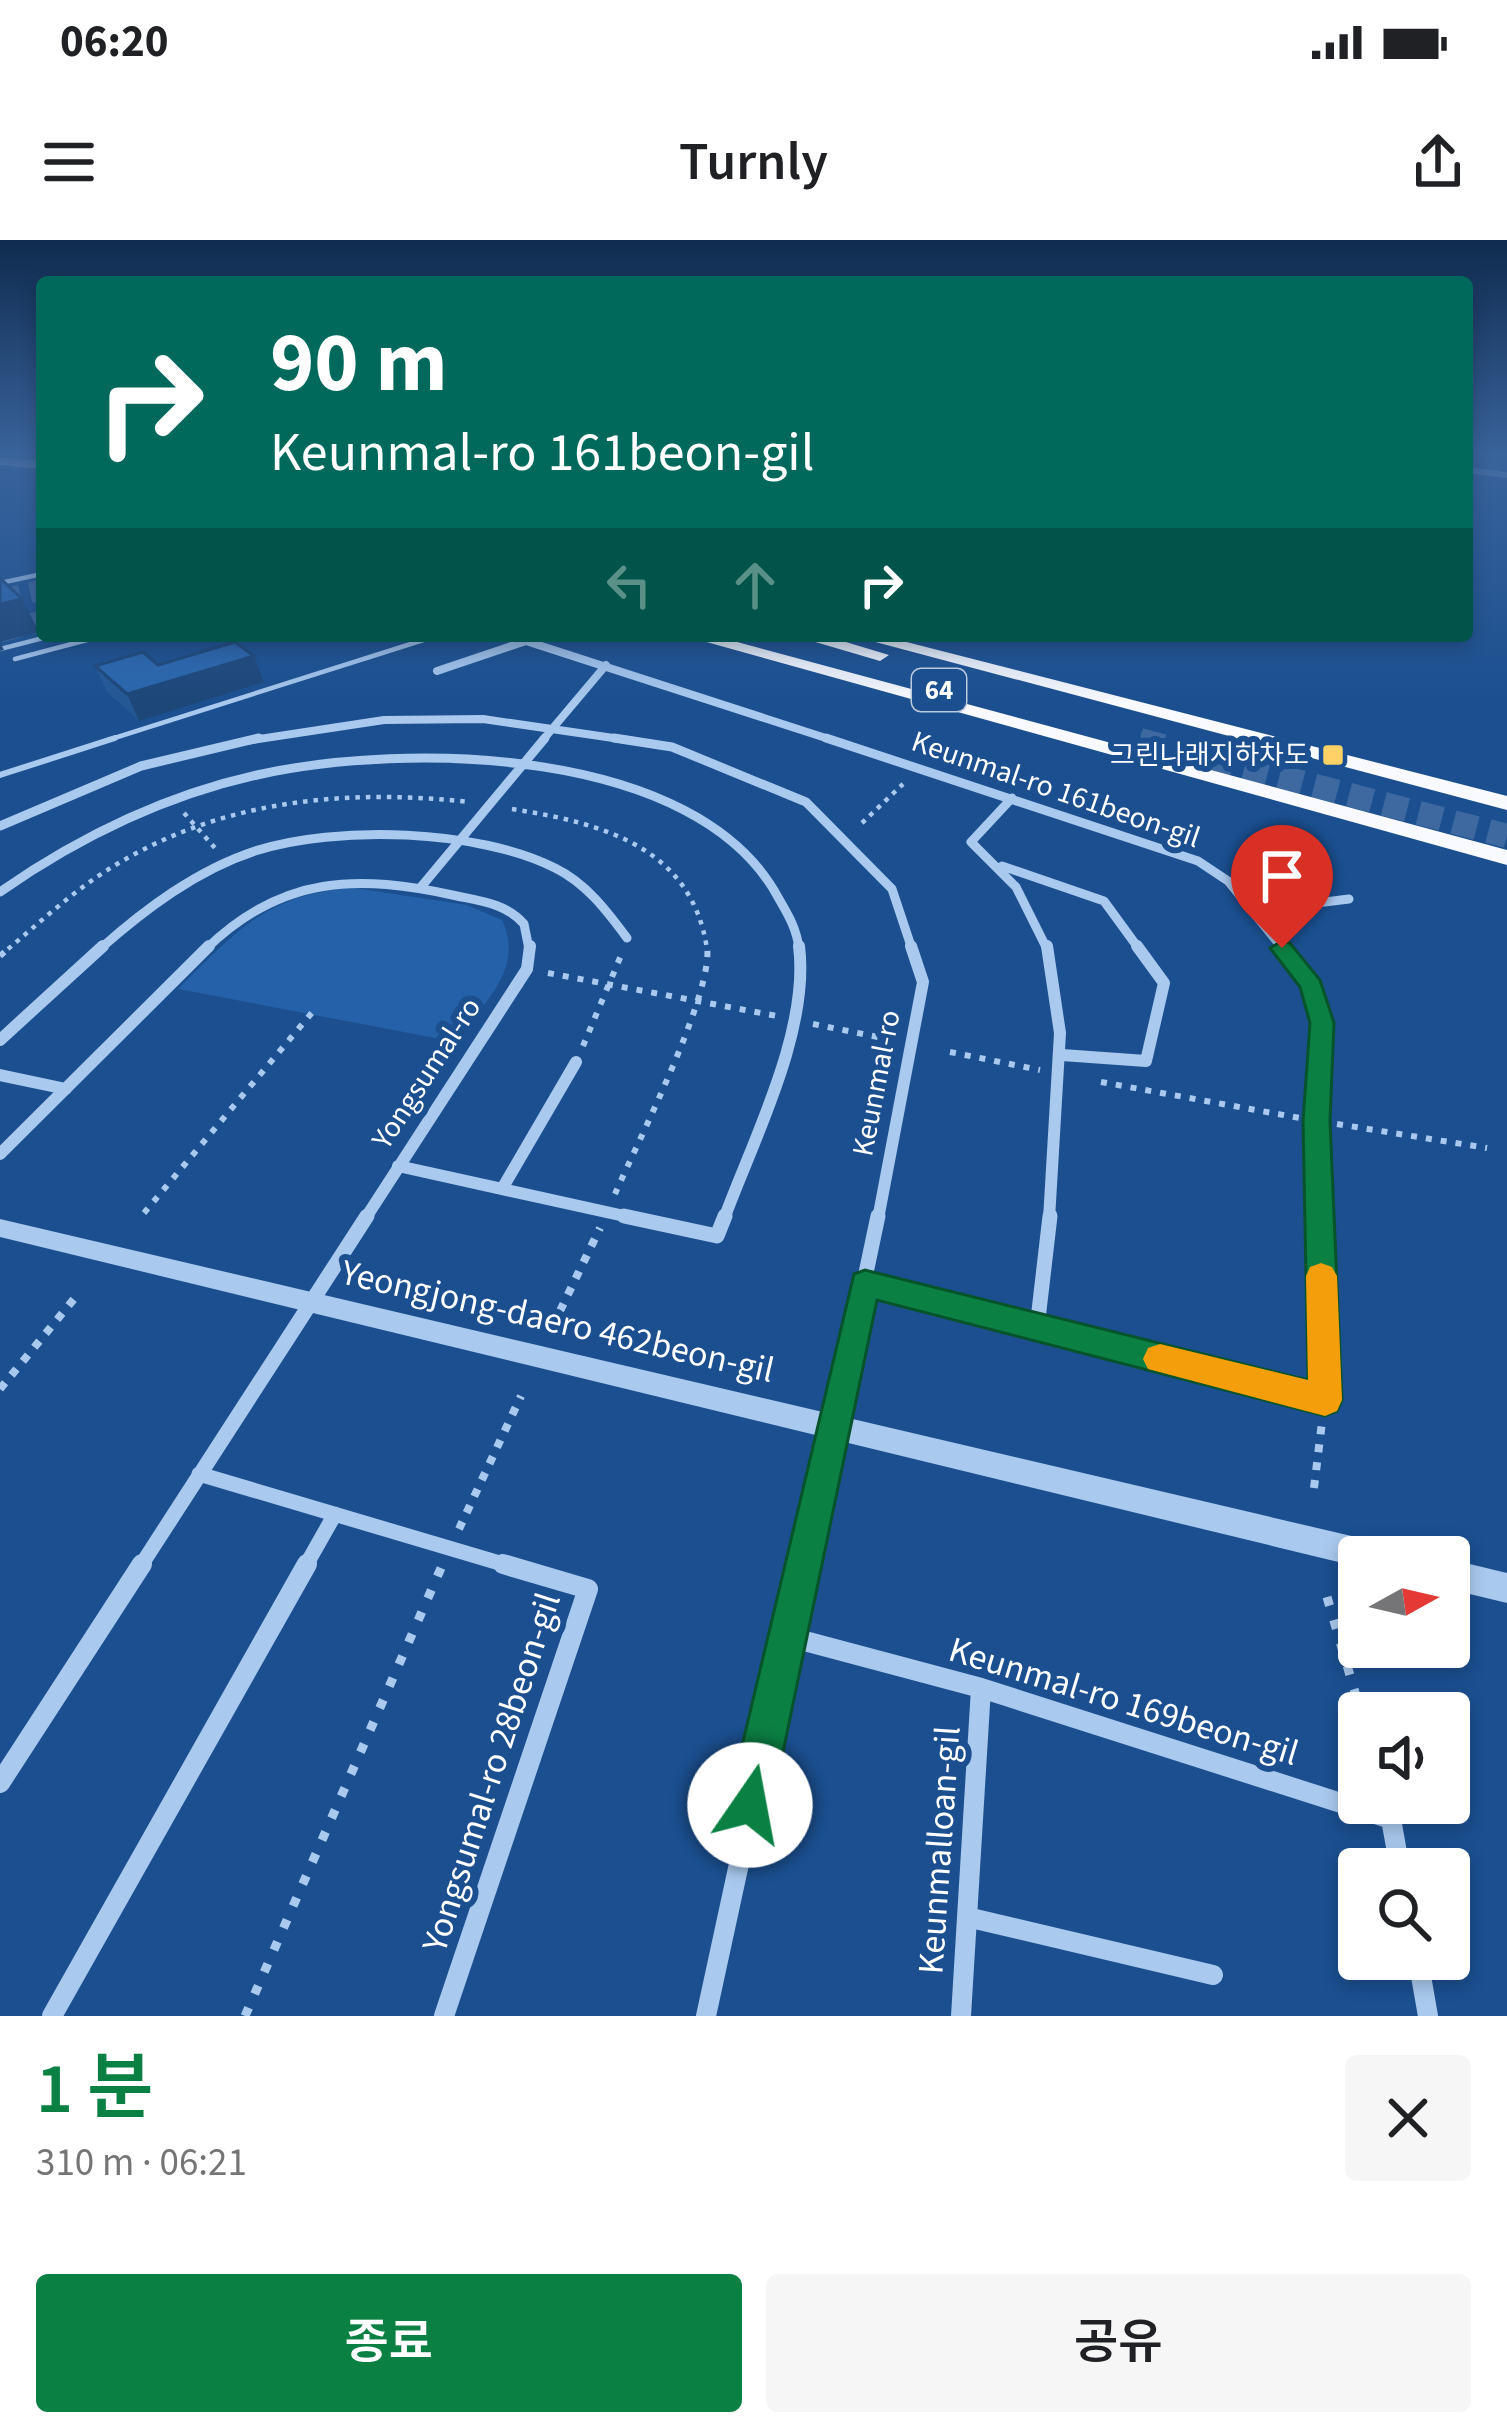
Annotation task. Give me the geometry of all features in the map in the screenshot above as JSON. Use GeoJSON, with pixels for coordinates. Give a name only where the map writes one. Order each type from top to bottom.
{"type":"FeatureCollection","features":[{"type":"Feature","properties":{"kind":"highway"},"geometry":{"type":"LineString","coordinates":[[722,642],[1148,734],[1507,802]]}},
{"type":"Feature","properties":{"kind":"highway","name":"64"},"geometry":{"type":"LineString","coordinates":[[764,642],[1148,734]]}},
{"type":"Feature","properties":{"kind":"highway","name":"64"},"geometry":{"type":"LineString","coordinates":[[825,642],[1148,734]]}},
{"type":"Feature","properties":{"kind":"highway"},"geometry":{"type":"LineString","coordinates":[[880,642],[1148,734],[1417,834],[1507,858]]}},
{"type":"Feature","properties":{"kind":"highway"},"geometry":{"type":"LineString","coordinates":[[1417,834],[1507,882]]}},
{"type":"Feature","properties":{"kind":"street","name":"Keunmal-ro 161beon-gil"},"geometry":{"type":"LineString","coordinates":[[437,670],[523,642]]}},
{"type":"Feature","properties":{"kind":"street","name":"Keunmal-ro 161beon-gil"},"geometry":{"type":"LineString","coordinates":[[529,642],[1198,861],[1228,881],[1312,985],[1322,1023],[1316,1121],[1325,1400]]}},
{"type":"Feature","properties":{"kind":"street"},"geometry":{"type":"LineString","coordinates":[[422,887],[605,665]]}},
{"type":"Feature","properties":{"kind":"street","name":"Keunmal-ro"},"geometry":{"type":"LineString","coordinates":[[0,826],[141,766],[282,733],[384,720],[483,719],[672,747],[806,802],[892,889],[923,982],[865,1284],[706,2016]]}},
{"type":"Feature","properties":{"kind":"street"},"geometry":{"type":"LineString","coordinates":[[0,892],[98,829],[172,800],[296,767],[356,760],[465,759],[592,780],[684,808],[722,830],[757,861],[782,897],[798,934],[802,981],[794,1020],[717,1236],[398,1166]]}},
{"type":"Feature","properties":{"kind":"street"},"geometry":{"type":"LineString","coordinates":[[1012,798],[970,842],[1001,866],[1104,901],[1164,983],[1146,1061],[1062,1055]]}},
{"type":"Feature","properties":{"kind":"street"},"geometry":{"type":"LineString","coordinates":[[0,1040],[180,884],[276,843],[371,833],[458,843],[542,860],[598,896],[627,938]]}},
{"type":"Feature","properties":{"kind":"street"},"geometry":{"type":"LineString","coordinates":[[1001,866],[1046,941],[1062,1055],[1037,1328]]}},
{"type":"Feature","properties":{"kind":"street"},"geometry":{"type":"LineString","coordinates":[[0,1154],[235,921],[259,903],[347,880],[422,887],[499,905],[523,921],[531,942],[527,969]]}},
{"type":"Feature","properties":{"kind":"street"},"geometry":{"type":"LineString","coordinates":[[1252,911],[1349,899]]}},
{"type":"Feature","properties":{"kind":"street","name":"Yongsumal-ro"},"geometry":{"type":"LineString","coordinates":[[0,1783],[527,969]]}},
{"type":"Feature","properties":{"kind":"street"},"geometry":{"type":"LineString","coordinates":[[502,1189],[576,1062]]}},
{"type":"Feature","properties":{"kind":"street"},"geometry":{"type":"LineString","coordinates":[[0,1075],[66,1089]]}},
{"type":"Feature","properties":{"kind":"street","name":"Yeongjong-daero 462beon-gil"},"geometry":{"type":"LineString","coordinates":[[0,1228],[1338,1548]]}},
{"type":"Feature","properties":{"kind":"street"},"geometry":{"type":"LineString","coordinates":[[865,1284],[1325,1400]]}},
{"type":"Feature","properties":{"kind":"street","name":"Yongsumal-ro 28beon-gil"},"geometry":{"type":"LineString","coordinates":[[199,1474],[587,1589],[444,2016]]}},
{"type":"Feature","properties":{"kind":"street"},"geometry":{"type":"LineString","coordinates":[[52,2016],[335,1514]]}},
{"type":"Feature","properties":{"kind":"street"},"geometry":{"type":"LineString","coordinates":[[1470,1579],[1507,1588]]}},
{"type":"Feature","properties":{"kind":"street","name":"Keunmal-ro 169beon-gil"},"geometry":{"type":"LineString","coordinates":[[786,1636],[981,1688],[1391,1819],[1396,1848]]}},
{"type":"Feature","properties":{"kind":"street","name":"Keunmalloan-gil"},"geometry":{"type":"LineString","coordinates":[[961,2016],[981,1688]]}},
{"type":"Feature","properties":{"kind":"street"},"geometry":{"type":"LineString","coordinates":[[967,1917],[1213,1975]]}},
{"type":"Feature","properties":{"kind":"street"},"geometry":{"type":"LineString","coordinates":[[1422,1980],[1428,2016]]}},
{"type":"Feature","properties":{"kind":"lane"},"geometry":{"type":"LineString","coordinates":[[0,584],[36,575]]}},
{"type":"Feature","properties":{"kind":"lane"},"geometry":{"type":"LineString","coordinates":[[0,649],[36,640]]}},
{"type":"Feature","properties":{"kind":"lane"},"geometry":{"type":"LineString","coordinates":[[15,659],[72,642]]}},
{"type":"Feature","properties":{"kind":"lane"},"geometry":{"type":"LineString","coordinates":[[0,775],[417,642]]}},
{"type":"Feature","properties":{"kind":"path"},"geometry":{"type":"LineString","coordinates":[[862,823],[920,768]]}},
{"type":"Feature","properties":{"kind":"path"},"geometry":{"type":"LineString","coordinates":[[0,956],[125,858],[197,828],[266,807],[344,795],[414,794],[584,820],[628,838],[690,890],[704,921],[709,960],[697,1001],[560,1311]]}},
{"type":"Feature","properties":{"kind":"path"},"geometry":{"type":"LineString","coordinates":[[172,800],[226,861]]}},
{"type":"Feature","properties":{"kind":"path"},"geometry":{"type":"LineString","coordinates":[[576,1062],[627,938]]}},
{"type":"Feature","properties":{"kind":"path"},"geometry":{"type":"LineString","coordinates":[[527,969],[878,1037]]}},
{"type":"Feature","properties":{"kind":"path"},"geometry":{"type":"LineString","coordinates":[[144,1213],[315,1009]]}},
{"type":"Feature","properties":{"kind":"path"},"geometry":{"type":"LineString","coordinates":[[950,1052],[1487,1148]]}},
{"type":"Feature","properties":{"kind":"path"},"geometry":{"type":"LineString","coordinates":[[0,1389],[74,1299]]}},
{"type":"Feature","properties":{"kind":"path"},"geometry":{"type":"LineString","coordinates":[[245,2016],[521,1396]]}},
{"type":"Feature","properties":{"kind":"path"},"geometry":{"type":"LineString","coordinates":[[1314,1488],[1325,1400]]}},
{"type":"Feature","properties":{"kind":"path"},"geometry":{"type":"LineString","coordinates":[[1327,1597],[1354,1692]]}},
{"type":"Feature","properties":{"kind":"shaded area"},"geometry":{"type":"Polygon","coordinates":[[[355,888],[467,905],[502,920],[508,938],[505,970],[456,1042],[178,989],[237,933],[276,907],[325,891],[355,888]]]}},
{"type":"Feature","properties":{"kind":"building"},"geometry":{"type":"Polygon","coordinates":[[[2,580],[22,599],[0,604],[2,580]]]}},
{"type":"Feature","properties":{"kind":"building"},"geometry":{"type":"Polygon","coordinates":[[[235,642],[254,656],[127,694],[95,666],[143,652],[158,665],[235,642]]]}},
{"type":"Feature","properties":{"kind":"tunnel"},"geometry":{"type":"LineString","coordinates":[[0,600],[36,591]]}},
{"type":"Feature","properties":{"kind":"tunnel"},"geometry":{"type":"LineString","coordinates":[[0,632],[36,623]]}},
{"type":"Feature","properties":{"kind":"tunnel"},"geometry":{"type":"LineString","coordinates":[[1145,741],[1140,740],[1507,836]]}},
{"type":"Feature","properties":{"kind":"slow traffic"},"geometry":{"type":"LineString","coordinates":[[1160,1359],[1325,1400],[1321,1276]]}},
{"type":"Feature","properties":{"kind":"place","name":"그린나래지하차도"},"geometry":{"type":"Point","coordinates":[1333,755]}},
{"type":"Feature","properties":{"kind":"route"},"geometry":{"type":"LineString","coordinates":[[750,1805],[865,1284],[1325,1400],[1316,1121],[1322,1023],[1312,985],[1282,948]]}}]}
